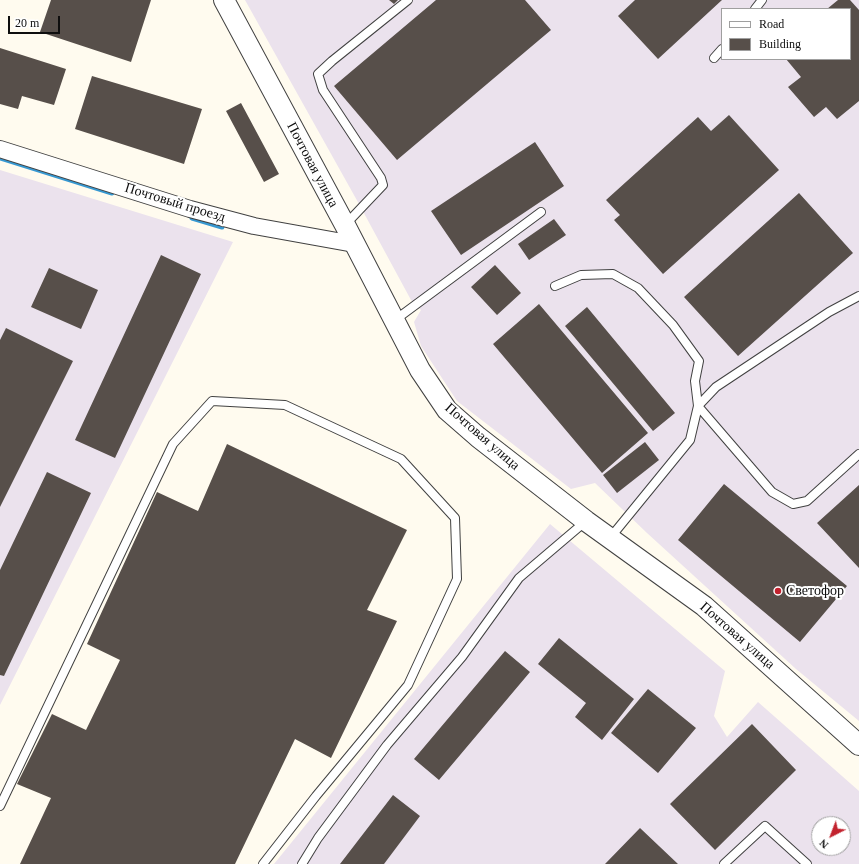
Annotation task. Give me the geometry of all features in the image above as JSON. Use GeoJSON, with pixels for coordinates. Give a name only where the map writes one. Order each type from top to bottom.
{"type":"FeatureCollection","features":[{"type":"Feature","properties":{"kind":"street","name":"Почтовая улица"},"geometry":{"type":"LineString","coordinates":[[224,0],[345,225],[420,370],[447,410],[478,437],[586,522],[704,606],[859,745]]}},
{"type":"Feature","properties":{"kind":"street","name":"Почтовый проезд"},"geometry":{"type":"LineString","coordinates":[[0,149],[190,209],[254,226],[354,244]]}},
{"type":"Feature","properties":{"kind":"lane"},"geometry":{"type":"LineString","coordinates":[[345,225],[383,185],[381,178],[323,90],[318,74],[408,0]]}},
{"type":"Feature","properties":{"kind":"lane"},"geometry":{"type":"LineString","coordinates":[[755,8],[762,0]]}},
{"type":"Feature","properties":{"kind":"lane"},"geometry":{"type":"LineString","coordinates":[[714,58],[721,50]]}},
{"type":"Feature","properties":{"kind":"lane"},"geometry":{"type":"LineString","coordinates":[[395,320],[541,212]]}},
{"type":"Feature","properties":{"kind":"lane"},"geometry":{"type":"LineString","coordinates":[[555,286],[581,275],[613,274],[638,288],[673,325],[699,361],[695,381],[698,406],[690,440],[610,538]]}},
{"type":"Feature","properties":{"kind":"lane"},"geometry":{"type":"LineString","coordinates":[[698,406],[716,387],[829,312],[859,296]]}},
{"type":"Feature","properties":{"kind":"lane"},"geometry":{"type":"LineString","coordinates":[[0,806],[173,444],[212,401],[285,405],[401,459],[455,518],[457,579],[408,685],[316,796],[263,864]]}},
{"type":"Feature","properties":{"kind":"lane"},"geometry":{"type":"LineString","coordinates":[[698,406],[772,492],[793,504],[807,501],[859,454]]}},
{"type":"Feature","properties":{"kind":"lane"},"geometry":{"type":"LineString","coordinates":[[302,864],[318,838],[387,745],[462,657],[519,578],[586,522]]}},
{"type":"Feature","properties":{"kind":"lane"},"geometry":{"type":"LineString","coordinates":[[724,864],[765,826],[807,864]]}},
{"type":"Feature","properties":{"kind":"shaded area"},"geometry":{"type":"Polygon","coordinates":[[[245,0],[859,0],[859,721],[796,669],[647,533],[595,483],[571,489],[457,401],[421,346],[414,322],[421,310],[411,300],[245,0]]]}},
{"type":"Feature","properties":{"kind":"shaded area"},"geometry":{"type":"Polygon","coordinates":[[[0,170],[233,242],[0,705],[0,170]]]}},
{"type":"Feature","properties":{"kind":"shaded area"},"geometry":{"type":"Polygon","coordinates":[[[550,524],[725,671],[714,716],[727,737],[758,702],[859,791],[859,864],[274,864],[550,524]]]}},
{"type":"Feature","properties":{"kind":"building"},"geometry":{"type":"Polygon","coordinates":[[[51,0],[151,0],[131,62],[40,32],[51,0]]]}},
{"type":"Feature","properties":{"kind":"building"},"geometry":{"type":"Polygon","coordinates":[[[389,0],[398,0],[394,4],[389,0]]]}},
{"type":"Feature","properties":{"kind":"building"},"geometry":{"type":"Polygon","coordinates":[[[436,0],[525,0],[551,30],[397,160],[334,86],[436,0]]]}},
{"type":"Feature","properties":{"kind":"building"},"geometry":{"type":"Polygon","coordinates":[[[635,0],[722,0],[658,59],[618,16],[635,0]]]}},
{"type":"Feature","properties":{"kind":"building"},"geometry":{"type":"Polygon","coordinates":[[[838,0],[850,0],[859,10],[859,101],[837,119],[826,107],[814,117],[788,87],[801,77],[787,60],[851,60],[851,8],[828,8],[838,0]]]}},
{"type":"Feature","properties":{"kind":"building"},"geometry":{"type":"Polygon","coordinates":[[[0,48],[66,69],[54,105],[22,96],[18,109],[0,104],[0,48]]]}},
{"type":"Feature","properties":{"kind":"building"},"geometry":{"type":"Polygon","coordinates":[[[92,76],[202,109],[184,164],[75,129],[92,76]]]}},
{"type":"Feature","properties":{"kind":"building"},"geometry":{"type":"Polygon","coordinates":[[[241,103],[279,174],[264,182],[226,111],[241,103]]]}},
{"type":"Feature","properties":{"kind":"building"},"geometry":{"type":"Polygon","coordinates":[[[729,115],[779,170],[663,274],[614,220],[620,215],[606,200],[698,117],[711,131],[729,115]]]}},
{"type":"Feature","properties":{"kind":"building"},"geometry":{"type":"Polygon","coordinates":[[[535,142],[564,186],[461,255],[431,211],[535,142]]]}},
{"type":"Feature","properties":{"kind":"building"},"geometry":{"type":"Polygon","coordinates":[[[799,193],[853,253],[738,356],[684,297],[799,193]]]}},
{"type":"Feature","properties":{"kind":"building"},"geometry":{"type":"Polygon","coordinates":[[[554,219],[566,235],[529,260],[518,244],[554,219]]]}},
{"type":"Feature","properties":{"kind":"building"},"geometry":{"type":"Polygon","coordinates":[[[161,255],[201,274],[115,458],[75,440],[161,255]]]}},
{"type":"Feature","properties":{"kind":"building"},"geometry":{"type":"Polygon","coordinates":[[[495,265],[521,293],[497,315],[471,287],[495,265]]]}},
{"type":"Feature","properties":{"kind":"building"},"geometry":{"type":"Polygon","coordinates":[[[49,268],[98,290],[81,329],[31,307],[49,268]]]}},
{"type":"Feature","properties":{"kind":"building"},"geometry":{"type":"Polygon","coordinates":[[[539,304],[648,433],[602,473],[493,344],[539,304]]]}},
{"type":"Feature","properties":{"kind":"building"},"geometry":{"type":"Polygon","coordinates":[[[587,307],[675,413],[653,431],[565,326],[587,307]]]}},
{"type":"Feature","properties":{"kind":"building"},"geometry":{"type":"Polygon","coordinates":[[[6,328],[73,361],[0,507],[0,340],[6,328]]]}},
{"type":"Feature","properties":{"kind":"building"},"geometry":{"type":"Polygon","coordinates":[[[645,442],[659,460],[617,493],[603,475],[645,442]]]}},
{"type":"Feature","properties":{"kind":"building"},"geometry":{"type":"Polygon","coordinates":[[[227,444],[407,530],[367,610],[397,621],[331,758],[295,739],[235,864],[20,864],[51,798],[17,784],[52,714],[86,730],[120,660],[87,644],[157,492],[198,511],[227,444]]]}},
{"type":"Feature","properties":{"kind":"building"},"geometry":{"type":"Polygon","coordinates":[[[47,472],[91,493],[4,676],[0,675],[0,570],[47,472]]]}},
{"type":"Feature","properties":{"kind":"building"},"geometry":{"type":"Polygon","coordinates":[[[724,484],[847,586],[800,642],[678,540],[724,484]]]}},
{"type":"Feature","properties":{"kind":"building"},"geometry":{"type":"Polygon","coordinates":[[[859,485],[859,568],[817,523],[859,485]]]}},
{"type":"Feature","properties":{"kind":"building"},"geometry":{"type":"Polygon","coordinates":[[[559,638],[634,699],[602,740],[575,717],[586,703],[538,664],[559,638]]]}},
{"type":"Feature","properties":{"kind":"building"},"geometry":{"type":"Polygon","coordinates":[[[505,651],[530,672],[439,780],[414,759],[505,651]]]}},
{"type":"Feature","properties":{"kind":"building"},"geometry":{"type":"Polygon","coordinates":[[[648,689],[696,728],[658,773],[611,733],[648,689]]]}},
{"type":"Feature","properties":{"kind":"building"},"geometry":{"type":"Polygon","coordinates":[[[752,724],[796,770],[715,850],[670,804],[752,724]]]}},
{"type":"Feature","properties":{"kind":"building"},"geometry":{"type":"Polygon","coordinates":[[[393,795],[420,816],[384,864],[340,864],[393,795]]]}},
{"type":"Feature","properties":{"kind":"building"},"geometry":{"type":"Polygon","coordinates":[[[640,828],[678,864],[605,864],[640,828]]]}},
{"type":"Feature","properties":{"kind":"waterway"},"geometry":{"type":"LineString","coordinates":[[0,158],[112,193]]}},
{"type":"Feature","properties":{"kind":"waterway"},"geometry":{"type":"LineString","coordinates":[[192,218],[222,227]]}},
{"type":"Feature","properties":{"kind":"place","name":"Светофор"},"geometry":{"type":"Point","coordinates":[778,591]}}]}
